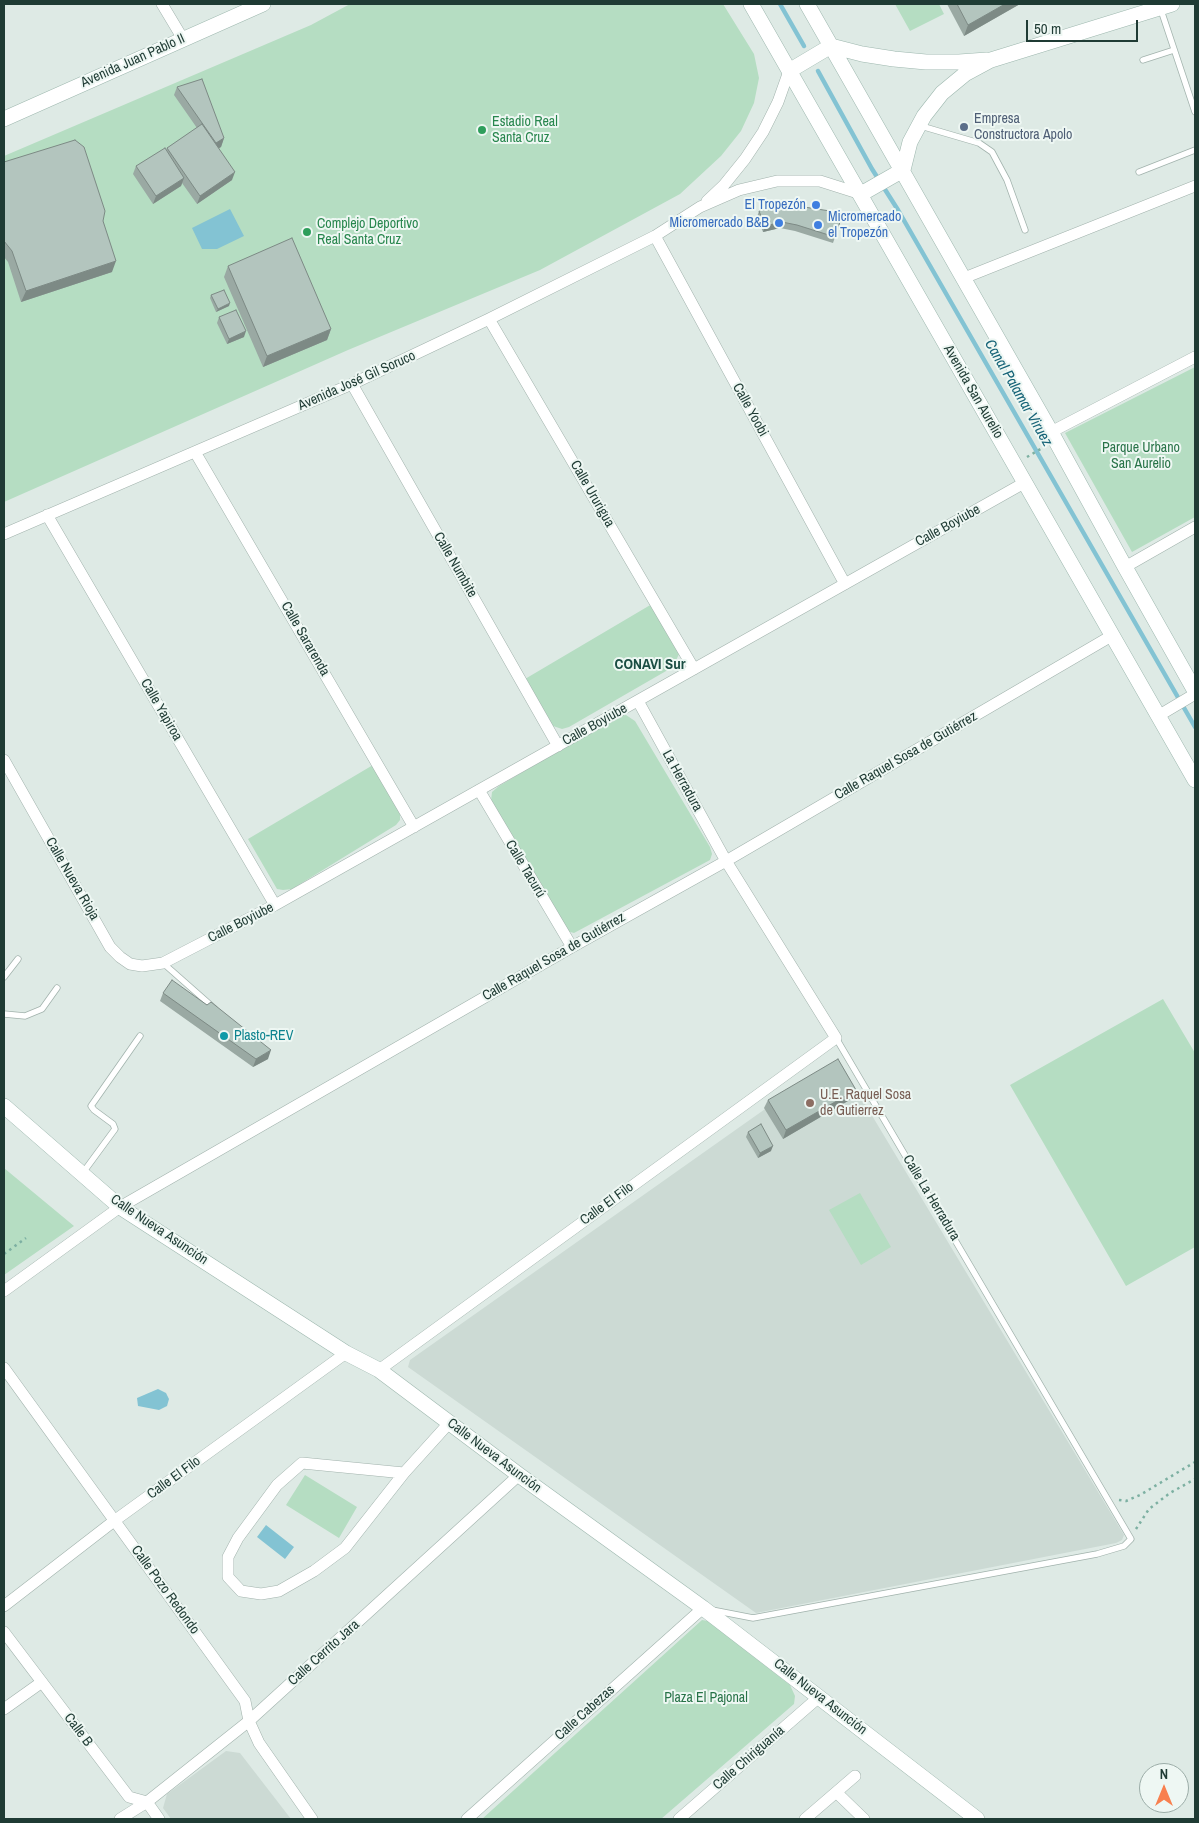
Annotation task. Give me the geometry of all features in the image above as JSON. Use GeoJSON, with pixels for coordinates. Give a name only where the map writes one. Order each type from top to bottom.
{"type":"FeatureCollection","features":[{"type":"Feature","properties":{"kind":"street"},"geometry":{"type":"LineString","coordinates":[[162,4],[183,39]]}},
{"type":"Feature","properties":{"kind":"street","name":"Avenida Juan Pablo II"},"geometry":{"type":"LineString","coordinates":[[4,119],[263,4]]}},
{"type":"Feature","properties":{"kind":"street","name":"Avenida San Aurelio"},"geometry":{"type":"LineString","coordinates":[[751,4],[865,192],[1024,483],[1113,635],[1162,714],[1195,780]]}},
{"type":"Feature","properties":{"kind":"street"},"geometry":{"type":"LineString","coordinates":[[807,4],[899,172],[964,278],[1049,438],[1125,567],[1193,694],[1162,714]]}},
{"type":"Feature","properties":{"kind":"street"},"geometry":{"type":"LineString","coordinates":[[865,192],[899,172],[910,142],[924,116],[942,93],[965,74],[991,60],[1166,6]]}},
{"type":"Feature","properties":{"kind":"street"},"geometry":{"type":"LineString","coordinates":[[791,70],[829,47],[894,59],[959,62],[991,60]]}},
{"type":"Feature","properties":{"kind":"street","name":"Avenida José Gil Soruco"},"geometry":{"type":"LineString","coordinates":[[700,207],[745,160],[759,139],[778,102],[791,70]]}},
{"type":"Feature","properties":{"kind":"street","name":"Avenida José Gil Soruco"},"geometry":{"type":"LineString","coordinates":[[4,534],[352,384],[489,319],[654,236],[700,207],[739,190],[777,181],[820,182],[865,192]]}},
{"type":"Feature","properties":{"kind":"street"},"geometry":{"type":"LineString","coordinates":[[964,278],[1195,186]]}},
{"type":"Feature","properties":{"kind":"street","name":"Calle Yoobi"},"geometry":{"type":"LineString","coordinates":[[654,236],[846,584]]}},
{"type":"Feature","properties":{"kind":"street","name":"Calle Ururigua"},"geometry":{"type":"LineString","coordinates":[[489,319],[694,669]]}},
{"type":"Feature","properties":{"kind":"street"},"geometry":{"type":"LineString","coordinates":[[1049,438],[1195,357]]}},
{"type":"Feature","properties":{"kind":"street","name":"Calle Numbite"},"geometry":{"type":"LineString","coordinates":[[352,384],[558,746]]}},
{"type":"Feature","properties":{"kind":"street","name":"Calle Sararenda"},"geometry":{"type":"LineString","coordinates":[[196,452],[414,827]]}},
{"type":"Feature","properties":{"kind":"street","name":"Calle Boyiube"},"geometry":{"type":"LineString","coordinates":[[163,963],[275,905],[1024,483]]}},
{"type":"Feature","properties":{"kind":"street","name":"Calle Yapiroa"},"geometry":{"type":"LineString","coordinates":[[47,515],[275,905]]}},
{"type":"Feature","properties":{"kind":"street"},"geometry":{"type":"LineString","coordinates":[[1125,567],[1195,527]]}},
{"type":"Feature","properties":{"kind":"street","name":"Calle Raquel Sosa de Gutiérrez"},"geometry":{"type":"LineString","coordinates":[[4,1292],[120,1207],[726,860],[1113,635]]}},
{"type":"Feature","properties":{"kind":"street","name":"La Herradura"},"geometry":{"type":"LineString","coordinates":[[638,701],[726,860]]}},
{"type":"Feature","properties":{"kind":"street","name":"Calle Nueva Rioja"},"geometry":{"type":"LineString","coordinates":[[4,760],[110,947],[130,964],[142,966],[163,963]]}},
{"type":"Feature","properties":{"kind":"street","name":"Calle Tacurú"},"geometry":{"type":"LineString","coordinates":[[479,790],[572,947]]}},
{"type":"Feature","properties":{"kind":"street","name":"Calle La Herradura"},"geometry":{"type":"LineString","coordinates":[[726,860],[836,1038]]}},
{"type":"Feature","properties":{"kind":"street","name":"Calle El Filo"},"geometry":{"type":"LineString","coordinates":[[378,1370],[836,1038]]}},
{"type":"Feature","properties":{"kind":"street","name":"Calle Nueva Asunción"},"geometry":{"type":"LineString","coordinates":[[4,1106],[120,1207],[346,1353],[378,1370],[520,1476],[703,1608],[977,1819]]}},
{"type":"Feature","properties":{"kind":"street","name":"Calle El Filo"},"geometry":{"type":"LineString","coordinates":[[4,1606],[114,1521],[346,1353]]}},
{"type":"Feature","properties":{"kind":"street","name":"Calle Pozo Redondo"},"geometry":{"type":"LineString","coordinates":[[4,1368],[245,1700],[249,1722],[259,1743],[312,1819]]}},
{"type":"Feature","properties":{"kind":"street"},"geometry":{"type":"LineString","coordinates":[[404,1473],[302,1462],[277,1485],[238,1538],[228,1557],[228,1577],[241,1591],[261,1594],[279,1591],[314,1571],[345,1548],[404,1473],[450,1422]]}},
{"type":"Feature","properties":{"kind":"street","name":"Calle Cerrito Jara"},"geometry":{"type":"LineString","coordinates":[[120,1819],[147,1802],[249,1722],[520,1476]]}},
{"type":"Feature","properties":{"kind":"street","name":"Calle Cabezas"},"geometry":{"type":"LineString","coordinates":[[467,1819],[703,1608]]}},
{"type":"Feature","properties":{"kind":"street","name":"Calle B"},"geometry":{"type":"LineString","coordinates":[[4,1632],[128,1797],[147,1802]]}},
{"type":"Feature","properties":{"kind":"street"},"geometry":{"type":"LineString","coordinates":[[4,1709],[42,1682]]}},
{"type":"Feature","properties":{"kind":"street","name":"Calle Chiriguanía"},"geometry":{"type":"LineString","coordinates":[[679,1819],[819,1696]]}},
{"type":"Feature","properties":{"kind":"street"},"geometry":{"type":"LineString","coordinates":[[805,1819],[855,1776]]}},
{"type":"Feature","properties":{"kind":"street"},"geometry":{"type":"LineString","coordinates":[[837,1793],[864,1819]]}},
{"type":"Feature","properties":{"kind":"street"},"geometry":{"type":"LineString","coordinates":[[147,1802],[159,1819]]}},
{"type":"Feature","properties":{"kind":"lane"},"geometry":{"type":"LineString","coordinates":[[1166,6],[1174,50],[1195,112]]}},
{"type":"Feature","properties":{"kind":"lane"},"geometry":{"type":"LineString","coordinates":[[1143,60],[1174,50]]}},
{"type":"Feature","properties":{"kind":"lane"},"geometry":{"type":"LineString","coordinates":[[919,125],[979,143],[992,152],[1006,180],[1025,230]]}},
{"type":"Feature","properties":{"kind":"lane"},"geometry":{"type":"LineString","coordinates":[[1139,172],[1195,150]]}},
{"type":"Feature","properties":{"kind":"lane"},"geometry":{"type":"LineString","coordinates":[[4,977],[18,959]]}},
{"type":"Feature","properties":{"kind":"lane"},"geometry":{"type":"LineString","coordinates":[[163,963],[217,1010]]}},
{"type":"Feature","properties":{"kind":"lane"},"geometry":{"type":"LineString","coordinates":[[4,1014],[25,1016],[42,1009],[57,988]]}},
{"type":"Feature","properties":{"kind":"lane"},"geometry":{"type":"LineString","coordinates":[[82,1174],[115,1129],[113,1124],[94,1110],[92,1106],[140,1036]]}},
{"type":"Feature","properties":{"kind":"lane","name":"Calle La Herradura"},"geometry":{"type":"LineString","coordinates":[[836,1038],[1131,1539]]}},
{"type":"Feature","properties":{"kind":"lane"},"geometry":{"type":"LineString","coordinates":[[703,1608],[753,1618],[1097,1554],[1124,1546],[1131,1539]]}},
{"type":"Feature","properties":{"kind":"path"},"geometry":{"type":"LineString","coordinates":[[1025,457],[1049,438]]}},
{"type":"Feature","properties":{"kind":"path"},"geometry":{"type":"LineString","coordinates":[[4,1254],[26,1238]]}},
{"type":"Feature","properties":{"kind":"path"},"geometry":{"type":"LineString","coordinates":[[1107,1498],[1126,1501],[1140,1495],[1195,1462]]}},
{"type":"Feature","properties":{"kind":"path"},"geometry":{"type":"LineString","coordinates":[[1131,1539],[1149,1509],[1170,1493],[1195,1479]]}},
{"type":"Feature","properties":{"kind":"shaded area"},"geometry":{"type":"Polygon","coordinates":[[[837,1063],[844,1069],[1124,1535],[1122,1540],[1116,1543],[756,1613],[408,1367],[410,1360],[826,1066],[837,1063]]]}},
{"type":"Feature","properties":{"kind":"shaded area"},"geometry":{"type":"Polygon","coordinates":[[[226,1751],[240,1753],[291,1819],[171,1819],[163,1808],[167,1794],[226,1751]]]}},
{"type":"Feature","properties":{"kind":"green space","name":"Complejo Deportivo Real Santa Cruz"},"geometry":{"type":"Polygon","coordinates":[[[350,4],[723,4],[754,54],[759,78],[754,103],[741,131],[721,156],[680,194],[540,270],[348,350],[4,502],[4,156],[311,25],[350,4]]]}},
{"type":"Feature","properties":{"kind":"green space"},"geometry":{"type":"Polygon","coordinates":[[[895,4],[939,4],[944,14],[910,31],[895,4]]]}},
{"type":"Feature","properties":{"kind":"green space","name":"Parque Urbano San Aurelio"},"geometry":{"type":"Polygon","coordinates":[[[1195,367],[1195,517],[1132,552],[1065,433],[1195,367]]]}},
{"type":"Feature","properties":{"kind":"green space"},"geometry":{"type":"Polygon","coordinates":[[[652,604],[679,654],[673,667],[569,727],[562,729],[553,726],[525,679],[652,604]]]}},
{"type":"Feature","properties":{"kind":"green space"},"geometry":{"type":"Polygon","coordinates":[[[626,715],[635,721],[710,847],[712,854],[710,860],[574,933],[567,931],[491,801],[492,792],[499,786],[616,717],[626,715]]]}},
{"type":"Feature","properties":{"kind":"green space"},"geometry":{"type":"Polygon","coordinates":[[[373,765],[400,811],[400,820],[396,825],[292,889],[277,889],[248,839],[373,765]]]}},
{"type":"Feature","properties":{"kind":"green space"},"geometry":{"type":"Polygon","coordinates":[[[1163,999],[1195,1053],[1195,1247],[1126,1286],[1010,1085],[1163,999]]]}},
{"type":"Feature","properties":{"kind":"green space"},"geometry":{"type":"Polygon","coordinates":[[[4,1168],[74,1226],[4,1275],[4,1168]]]}},
{"type":"Feature","properties":{"kind":"green space"},"geometry":{"type":"Polygon","coordinates":[[[860,1193],[891,1247],[861,1265],[829,1210],[860,1193]]]}},
{"type":"Feature","properties":{"kind":"green space"},"geometry":{"type":"Polygon","coordinates":[[[305,1475],[357,1507],[339,1538],[286,1505],[305,1475]]]}},
{"type":"Feature","properties":{"kind":"green space","name":"Plaza El Pajonal"},"geometry":{"type":"Polygon","coordinates":[[[702,1620],[708,1621],[790,1685],[795,1696],[794,1704],[661,1819],[482,1819],[702,1620]]]}},
{"type":"Feature","properties":{"kind":"water"},"geometry":{"type":"Polygon","coordinates":[[[230,209],[244,236],[217,249],[202,249],[192,228],[230,209]]]}},
{"type":"Feature","properties":{"kind":"water"},"geometry":{"type":"Polygon","coordinates":[[[158,1389],[166,1393],[169,1399],[167,1406],[159,1410],[138,1406],[137,1398],[158,1389]]]}},
{"type":"Feature","properties":{"kind":"water"},"geometry":{"type":"Polygon","coordinates":[[[266,1525],[294,1547],[285,1559],[257,1537],[266,1525]]]}},
{"type":"Feature","properties":{"kind":"building"},"geometry":{"type":"Polygon","coordinates":[[[957,4],[1005,4],[968,25],[957,4]]]}},
{"type":"Feature","properties":{"kind":"building"},"geometry":{"type":"Polygon","coordinates":[[[202,79],[224,138],[216,143],[177,87],[202,79]]]}},
{"type":"Feature","properties":{"kind":"building"},"geometry":{"type":"Polygon","coordinates":[[[202,124],[235,172],[200,196],[167,148],[202,124]]]}},
{"type":"Feature","properties":{"kind":"building"},"geometry":{"type":"Polygon","coordinates":[[[75,140],[84,147],[105,211],[103,221],[116,261],[26,291],[12,251],[4,241],[4,162],[75,140]]]}},
{"type":"Feature","properties":{"kind":"building"},"geometry":{"type":"Polygon","coordinates":[[[165,148],[184,178],[156,196],[136,166],[165,148]]]}},
{"type":"Feature","properties":{"kind":"building"},"geometry":{"type":"Polygon","coordinates":[[[774,207],[804,207],[843,213],[835,237],[782,222],[765,226],[759,211],[774,207]]]}},
{"type":"Feature","properties":{"kind":"building"},"geometry":{"type":"Polygon","coordinates":[[[292,238],[331,329],[267,356],[228,266],[292,238]]]}},
{"type":"Feature","properties":{"kind":"building"},"geometry":{"type":"Polygon","coordinates":[[[224,290],[230,303],[218,309],[211,295],[224,290]]]}},
{"type":"Feature","properties":{"kind":"building"},"geometry":{"type":"Polygon","coordinates":[[[236,310],[246,331],[229,339],[219,317],[236,310]]]}},
{"type":"Feature","properties":{"kind":"building"},"geometry":{"type":"Polygon","coordinates":[[[172,980],[207,1005],[211,1002],[271,1050],[256,1059],[163,993],[172,980]]]}},
{"type":"Feature","properties":{"kind":"building"},"geometry":{"type":"Polygon","coordinates":[[[838,1059],[856,1090],[786,1130],[768,1100],[838,1059]]]}},
{"type":"Feature","properties":{"kind":"building"},"geometry":{"type":"Polygon","coordinates":[[[761,1124],[773,1146],[760,1153],[748,1132],[761,1124]]]}},
{"type":"Feature","properties":{"kind":"waterway"},"geometry":{"type":"LineString","coordinates":[[780,4],[804,46]]}},
{"type":"Feature","properties":{"kind":"waterway","name":"Canal Palamar Viruez"},"geometry":{"type":"LineString","coordinates":[[818,71],[872,169],[898,210],[1195,727]]}},
{"type":"Feature","properties":{"kind":"place","name":"Empresa Constructora Apolo"},"geometry":{"type":"Point","coordinates":[964,127]}},
{"type":"Feature","properties":{"kind":"place","name":"Estadio Real Santa Cruz"},"geometry":{"type":"Point","coordinates":[482,130]}},
{"type":"Feature","properties":{"kind":"place","name":"El Tropezón"},"geometry":{"type":"Point","coordinates":[816,205]}},
{"type":"Feature","properties":{"kind":"place","name":"Micromercado B&B"},"geometry":{"type":"Point","coordinates":[779,223]}},
{"type":"Feature","properties":{"kind":"place","name":"Micromercado el Tropezón"},"geometry":{"type":"Point","coordinates":[818,225]}},
{"type":"Feature","properties":{"kind":"place","name":"Complejo Deportivo Real Santa Cruz"},"geometry":{"type":"Point","coordinates":[307,232]}},
{"type":"Feature","properties":{"kind":"place","name":"Plasto-REV"},"geometry":{"type":"Point","coordinates":[224,1036]}},
{"type":"Feature","properties":{"kind":"place","name":"U.E. Raquel Sosa de Gutierrez"},"geometry":{"type":"Point","coordinates":[810,1103]}},
{"type":"Feature","properties":{"kind":"district","name":"CONAVI Sur"},"geometry":{"type":"Point","coordinates":[650,665]}}]}
